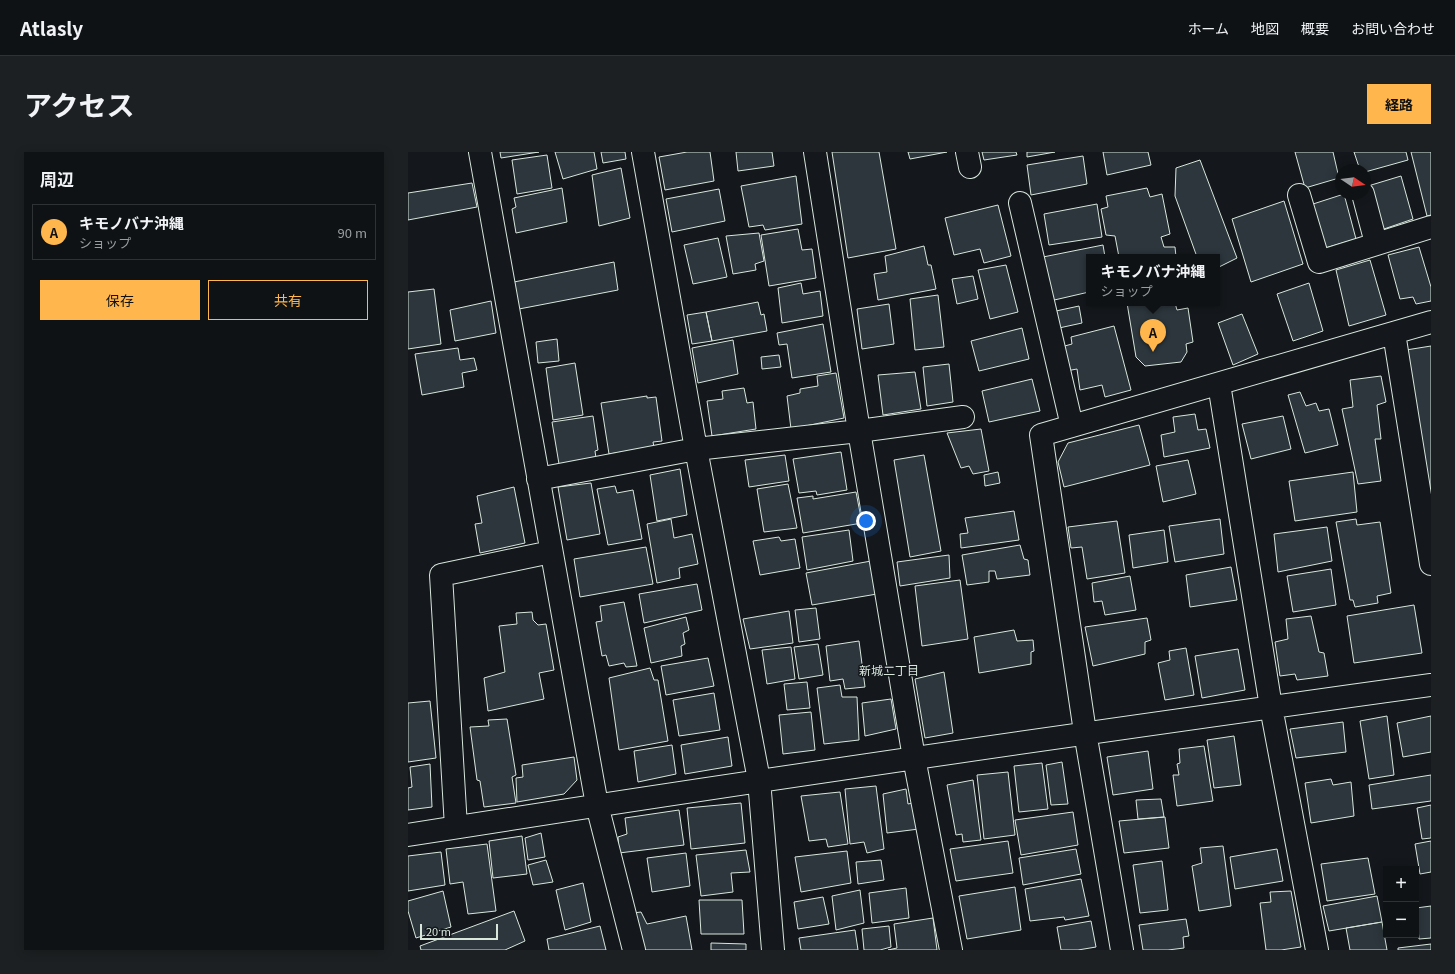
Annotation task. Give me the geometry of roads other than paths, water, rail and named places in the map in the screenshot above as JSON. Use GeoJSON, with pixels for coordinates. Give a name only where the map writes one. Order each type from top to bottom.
{"type":"FeatureCollection","features":[{"type":"Feature","properties":{"kind":"street"},"geometry":{"type":"LineString","coordinates":[[480,152],[597,805],[634,950]]}},
{"type":"Feature","properties":{"kind":"street"},"geometry":{"type":"LineString","coordinates":[[643,152],[696,449],[759,780],[773,950]]}},
{"type":"Feature","properties":{"kind":"street"},"geometry":{"type":"LineString","coordinates":[[815,152],[859,431],[914,758],[951,950]]}},
{"type":"Feature","properties":{"kind":"street"},"geometry":{"type":"LineString","coordinates":[[1298,195],[1319,262],[1431,227]]}},
{"type":"Feature","properties":{"kind":"street"},"geometry":{"type":"LineString","coordinates":[[1364,200],[1376,243]]}},
{"type":"Feature","properties":{"kind":"street"},"geometry":{"type":"LineString","coordinates":[[1020,203],[1072,426]]}},
{"type":"Feature","properties":{"kind":"street"},"geometry":{"type":"LineString","coordinates":[[1122,950],[1086,732],[1041,435],[1431,322]]}},
{"type":"Feature","properties":{"kind":"street"},"geometry":{"type":"LineString","coordinates":[[1394,333],[1431,564]]}},
{"type":"Feature","properties":{"kind":"street"},"geometry":{"type":"LineString","coordinates":[[1219,384],[1271,707],[1317,950]]}},
{"type":"Feature","properties":{"kind":"street"},"geometry":{"type":"LineString","coordinates":[[538,479],[696,449],[859,431],[963,416]]}},
{"type":"Feature","properties":{"kind":"street"},"geometry":{"type":"LineString","coordinates":[[456,827],[441,575],[551,552]]}},
{"type":"Feature","properties":{"kind":"street"},"geometry":{"type":"LineString","coordinates":[[408,835],[759,780],[1086,732],[1431,685]]}},
{"type":"Feature","properties":{"kind":"place","name":"キモノバナ沖縄"},"geometry":{"type":"Point","coordinates":[1153,352]}},
{"type":"Feature","properties":{"kind":"district","name":"新城二丁目"},"geometry":{"type":"Point","coordinates":[889,669]}}]}
